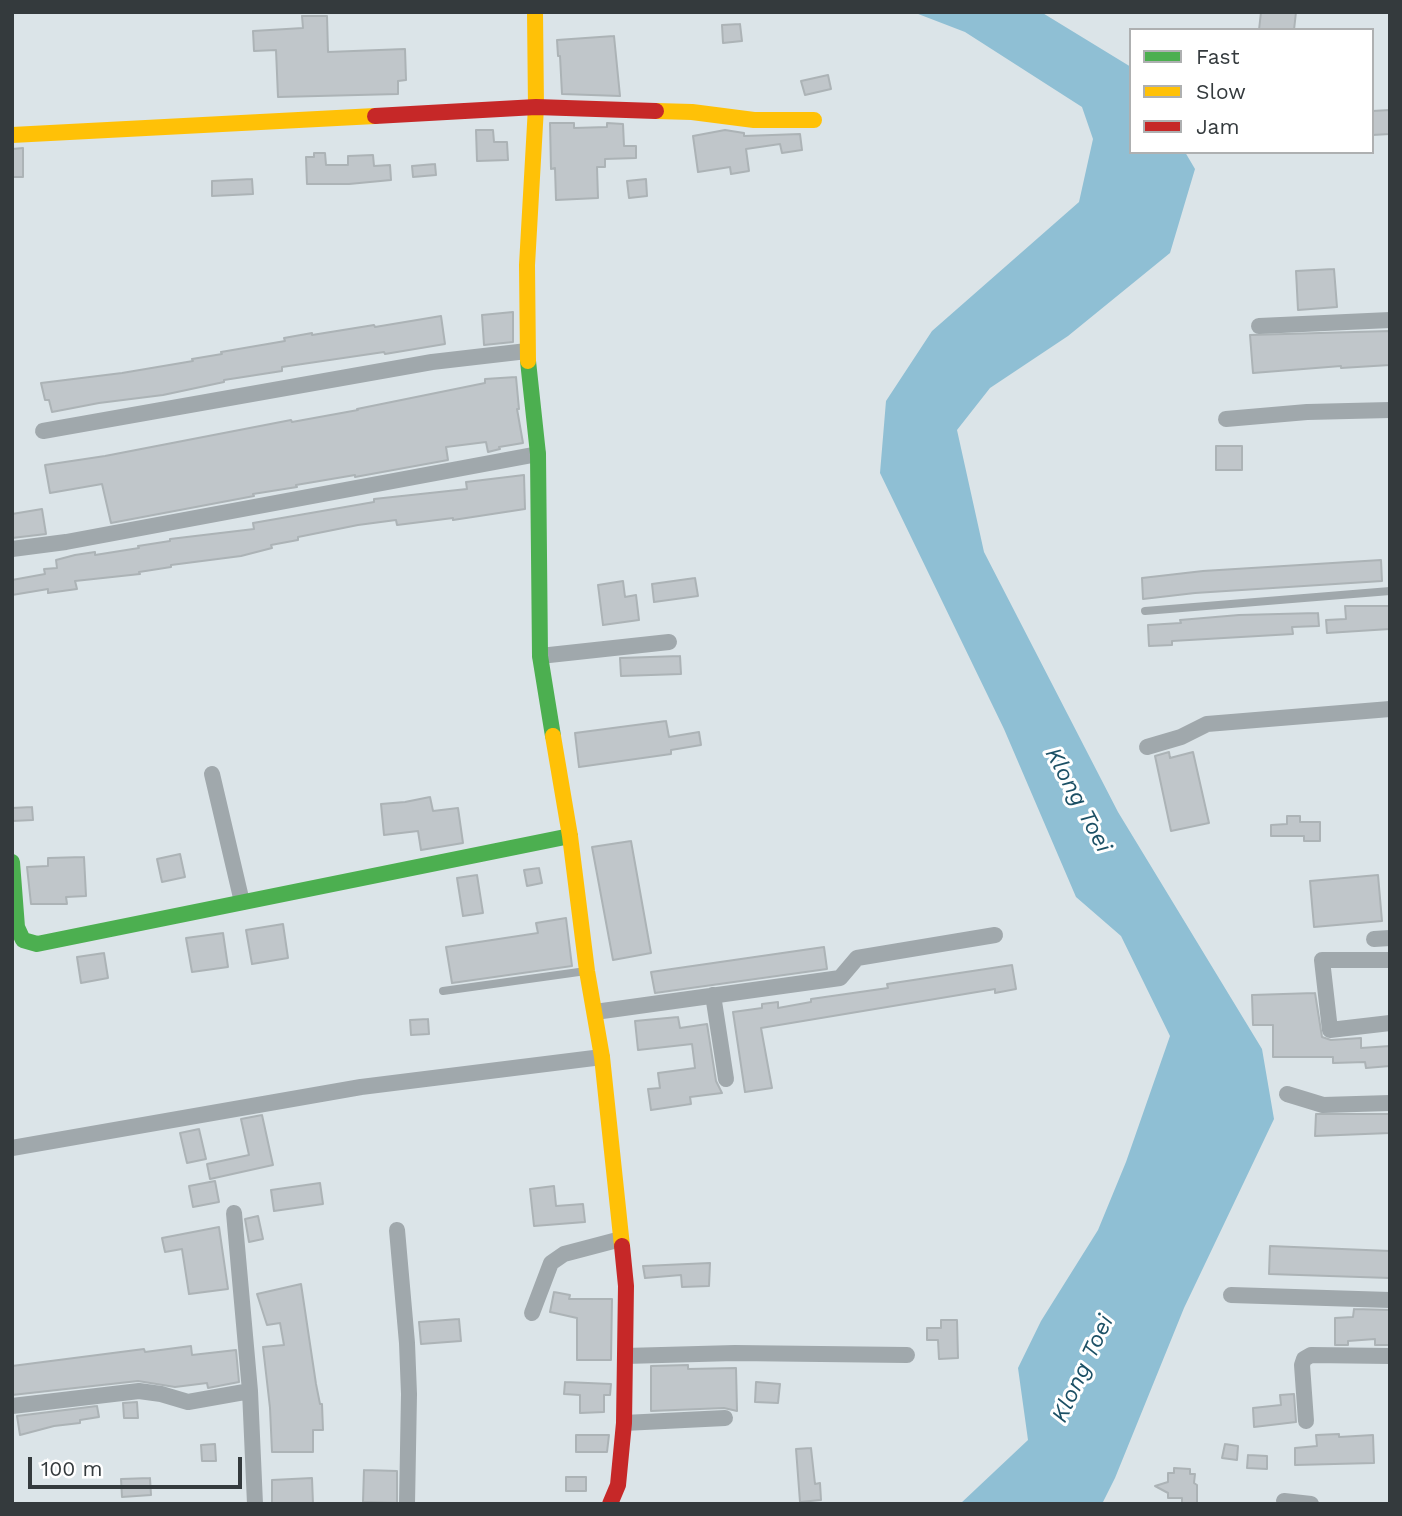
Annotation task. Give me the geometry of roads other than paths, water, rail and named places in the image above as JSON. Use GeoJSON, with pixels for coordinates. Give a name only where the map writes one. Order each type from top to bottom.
{"type":"FeatureCollection","features":[{"type":"Feature","properties":{"kind":"street"},"geometry":{"type":"LineString","coordinates":[[535,12],[536,107],[527,265],[527,351],[537,454],[540,656],[570,836],[587,971],[602,1057],[626,1286],[624,1423],[618,1485],[610,1504]]}},
{"type":"Feature","properties":{"kind":"street"},"geometry":{"type":"LineString","coordinates":[[12,135],[536,107],[692,112],[754,120],[814,120]]}},
{"type":"Feature","properties":{"kind":"street"},"geometry":{"type":"LineString","coordinates":[[1259,326],[1390,320]]}},
{"type":"Feature","properties":{"kind":"street"},"geometry":{"type":"LineString","coordinates":[[43,431],[432,362],[527,351]]}},
{"type":"Feature","properties":{"kind":"street"},"geometry":{"type":"LineString","coordinates":[[1226,419],[1307,412],[1390,410]]}},
{"type":"Feature","properties":{"kind":"street"},"geometry":{"type":"LineString","coordinates":[[12,549],[66,542],[537,454]]}},
{"type":"Feature","properties":{"kind":"street"},"geometry":{"type":"LineString","coordinates":[[540,656],[669,642]]}},
{"type":"Feature","properties":{"kind":"street"},"geometry":{"type":"LineString","coordinates":[[1147,747],[1181,737],[1207,724],[1390,709]]}},
{"type":"Feature","properties":{"kind":"street"},"geometry":{"type":"LineString","coordinates":[[212,774],[242,902]]}},
{"type":"Feature","properties":{"kind":"street"},"geometry":{"type":"LineString","coordinates":[[12,862],[17,927],[23,940],[37,944],[570,836]]}},
{"type":"Feature","properties":{"kind":"street"},"geometry":{"type":"LineString","coordinates":[[595,1012],[840,978],[857,958],[995,935]]}},
{"type":"Feature","properties":{"kind":"street"},"geometry":{"type":"LineString","coordinates":[[1390,960],[1322,960],[1330,1030],[1390,1023]]}},
{"type":"Feature","properties":{"kind":"street"},"geometry":{"type":"LineString","coordinates":[[713,995],[726,1079]]}},
{"type":"Feature","properties":{"kind":"street"},"geometry":{"type":"LineString","coordinates":[[12,1148],[361,1087],[602,1057]]}},
{"type":"Feature","properties":{"kind":"street"},"geometry":{"type":"LineString","coordinates":[[1287,1094],[1309,1103],[1323,1105],[1390,1103]]}},
{"type":"Feature","properties":{"kind":"street"},"geometry":{"type":"LineString","coordinates":[[234,1213],[250,1391],[255,1504]]}},
{"type":"Feature","properties":{"kind":"street"},"geometry":{"type":"LineString","coordinates":[[397,1230],[409,1394],[407,1504]]}},
{"type":"Feature","properties":{"kind":"street"},"geometry":{"type":"LineString","coordinates":[[532,1313],[551,1263],[564,1254],[621,1239]]}},
{"type":"Feature","properties":{"kind":"street"},"geometry":{"type":"LineString","coordinates":[[1231,1295],[1390,1300]]}},
{"type":"Feature","properties":{"kind":"street"},"geometry":{"type":"LineString","coordinates":[[625,1356],[736,1353],[907,1355]]}},
{"type":"Feature","properties":{"kind":"street"},"geometry":{"type":"LineString","coordinates":[[1306,1421],[1302,1365],[1304,1359],[1311,1355],[1390,1356]]}},
{"type":"Feature","properties":{"kind":"street"},"geometry":{"type":"LineString","coordinates":[[12,1406],[139,1391],[188,1402],[250,1391]]}},
{"type":"Feature","properties":{"kind":"street"},"geometry":{"type":"LineString","coordinates":[[624,1423],[725,1419]]}},
{"type":"Feature","properties":{"kind":"street"},"geometry":{"type":"LineString","coordinates":[[1284,1501],[1311,1504]]}},
{"type":"Feature","properties":{"kind":"lane"},"geometry":{"type":"LineString","coordinates":[[1145,611],[1390,591]]}},
{"type":"Feature","properties":{"kind":"lane"},"geometry":{"type":"LineString","coordinates":[[443,991],[587,971]]}},
{"type":"Feature","properties":{"kind":"water","name":"Klong Toei"},"geometry":{"type":"Polygon","coordinates":[[[913,12],[1041,12],[1129,66],[1129,154],[1186,154],[1195,169],[1170,253],[1068,336],[990,388],[957,430],[984,552],[1118,812],[1262,1049],[1274,1119],[1184,1308],[1102,1504],[960,1504],[1028,1440],[1018,1368],[1041,1321],[1098,1230],[1126,1162],[1170,1036],[1121,936],[1076,897],[1004,729],[880,473],[886,401],[932,331],[1079,202],[1093,139],[1082,107],[965,32],[913,12]]]}}]}
